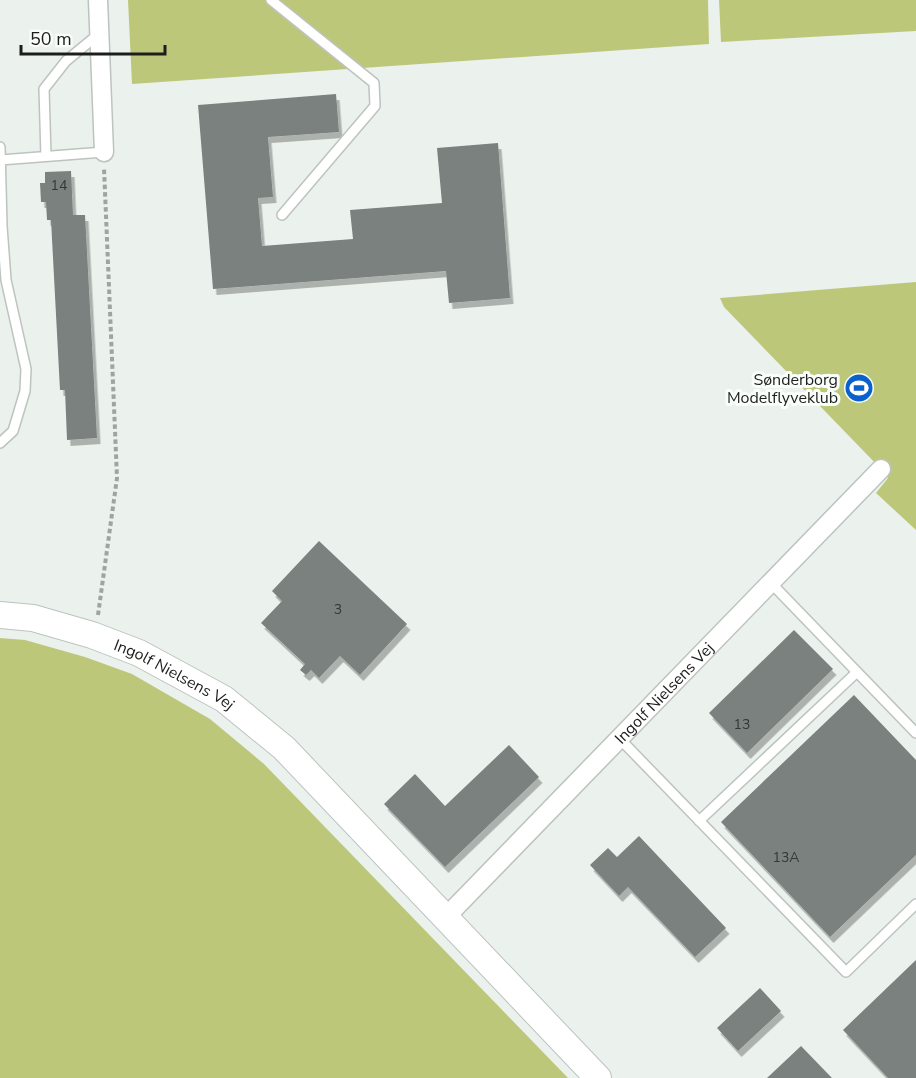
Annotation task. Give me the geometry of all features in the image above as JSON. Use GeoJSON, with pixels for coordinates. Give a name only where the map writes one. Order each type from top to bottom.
{"type":"FeatureCollection","features":[{"type":"Feature","properties":{"kind":"street"},"geometry":{"type":"LineString","coordinates":[[98,0],[104,152]]}},
{"type":"Feature","properties":{"kind":"street","name":"Ingolf Nielsens Vej"},"geometry":{"type":"LineString","coordinates":[[445,918],[881,469]]}},
{"type":"Feature","properties":{"kind":"street","name":"Ingolf Nielsens Vej"},"geometry":{"type":"LineString","coordinates":[[0,615],[33,618],[92,635],[140,653],[224,699],[284,748],[598,1078]]}},
{"type":"Feature","properties":{"kind":"lane"},"geometry":{"type":"LineString","coordinates":[[271,0],[374,83],[375,106],[282,215]]}},
{"type":"Feature","properties":{"kind":"lane"},"geometry":{"type":"LineString","coordinates":[[46,156],[44,89],[66,61],[100,33]]}},
{"type":"Feature","properties":{"kind":"lane"},"geometry":{"type":"LineString","coordinates":[[0,147],[6,280],[26,369],[25,392],[13,431],[0,443]]}},
{"type":"Feature","properties":{"kind":"lane"},"geometry":{"type":"LineString","coordinates":[[0,160],[104,152]]}},
{"type":"Feature","properties":{"kind":"lane"},"geometry":{"type":"LineString","coordinates":[[771,583],[916,733]]}},
{"type":"Feature","properties":{"kind":"lane"},"geometry":{"type":"LineString","coordinates":[[699,821],[857,672]]}},
{"type":"Feature","properties":{"kind":"lane"},"geometry":{"type":"LineString","coordinates":[[620,739],[846,972],[916,904]]}},
{"type":"Feature","properties":{"kind":"path"},"geometry":{"type":"LineString","coordinates":[[98,616],[117,478],[104,152]]}},
{"type":"Feature","properties":{"kind":"green space"},"geometry":{"type":"Polygon","coordinates":[[[128,0],[708,0],[709,44],[132,84],[128,0]]]}},
{"type":"Feature","properties":{"kind":"green space"},"geometry":{"type":"Polygon","coordinates":[[[719,0],[916,0],[916,31],[721,42],[719,0]]]}},
{"type":"Feature","properties":{"kind":"green space","name":"Sønderborg Modelflyveklub"},"geometry":{"type":"Polygon","coordinates":[[[916,282],[916,530],[876,493],[888,478],[881,469],[724,307],[720,298],[916,282]]]}},
{"type":"Feature","properties":{"kind":"green space"},"geometry":{"type":"Polygon","coordinates":[[[0,638],[25,640],[85,657],[132,674],[210,719],[264,764],[568,1078],[0,1078],[0,638]]]}},
{"type":"Feature","properties":{"kind":"building"},"geometry":{"type":"Polygon","coordinates":[[[336,94],[339,132],[268,137],[273,197],[258,198],[262,246],[353,239],[350,210],[442,203],[437,148],[498,143],[510,298],[449,303],[446,271],[213,289],[198,105],[336,94]]]}},
{"type":"Feature","properties":{"kind":"building"},"geometry":{"type":"Polygon","coordinates":[[[71,171],[73,215],[85,215],[97,438],[67,440],[65,390],[60,390],[51,220],[47,220],[46,202],[41,202],[40,183],[45,183],[45,172],[71,171]]]}},
{"type":"Feature","properties":{"kind":"building"},"geometry":{"type":"Polygon","coordinates":[[[319,541],[407,624],[360,675],[340,656],[319,678],[311,670],[306,675],[300,670],[305,664],[261,623],[282,601],[272,591],[319,541]]]}},
{"type":"Feature","properties":{"kind":"building"},"geometry":{"type":"Polygon","coordinates":[[[794,630],[833,669],[747,753],[709,713],[794,630]]]}},
{"type":"Feature","properties":{"kind":"building"},"geometry":{"type":"Polygon","coordinates":[[[854,695],[916,760],[916,855],[830,937],[721,822],[854,695]]]}},
{"type":"Feature","properties":{"kind":"building"},"geometry":{"type":"Polygon","coordinates":[[[509,745],[539,777],[445,867],[384,804],[415,774],[445,806],[509,745]]]}},
{"type":"Feature","properties":{"kind":"building"},"geometry":{"type":"Polygon","coordinates":[[[639,836],[726,928],[695,957],[628,887],[619,896],[590,865],[608,848],[617,857],[639,836]]]}},
{"type":"Feature","properties":{"kind":"building"},"geometry":{"type":"Polygon","coordinates":[[[916,960],[916,1078],[888,1078],[843,1030],[916,960]]]}},
{"type":"Feature","properties":{"kind":"building"},"geometry":{"type":"Polygon","coordinates":[[[760,988],[781,1011],[738,1051],[717,1028],[760,988]]]}},
{"type":"Feature","properties":{"kind":"building"},"geometry":{"type":"Polygon","coordinates":[[[801,1046],[832,1078],[767,1078],[801,1046]]]}},
{"type":"Feature","properties":{"kind":"place","name":"Sønderborg Modelflyveklub"},"geometry":{"type":"Point","coordinates":[859,388]}}]}
